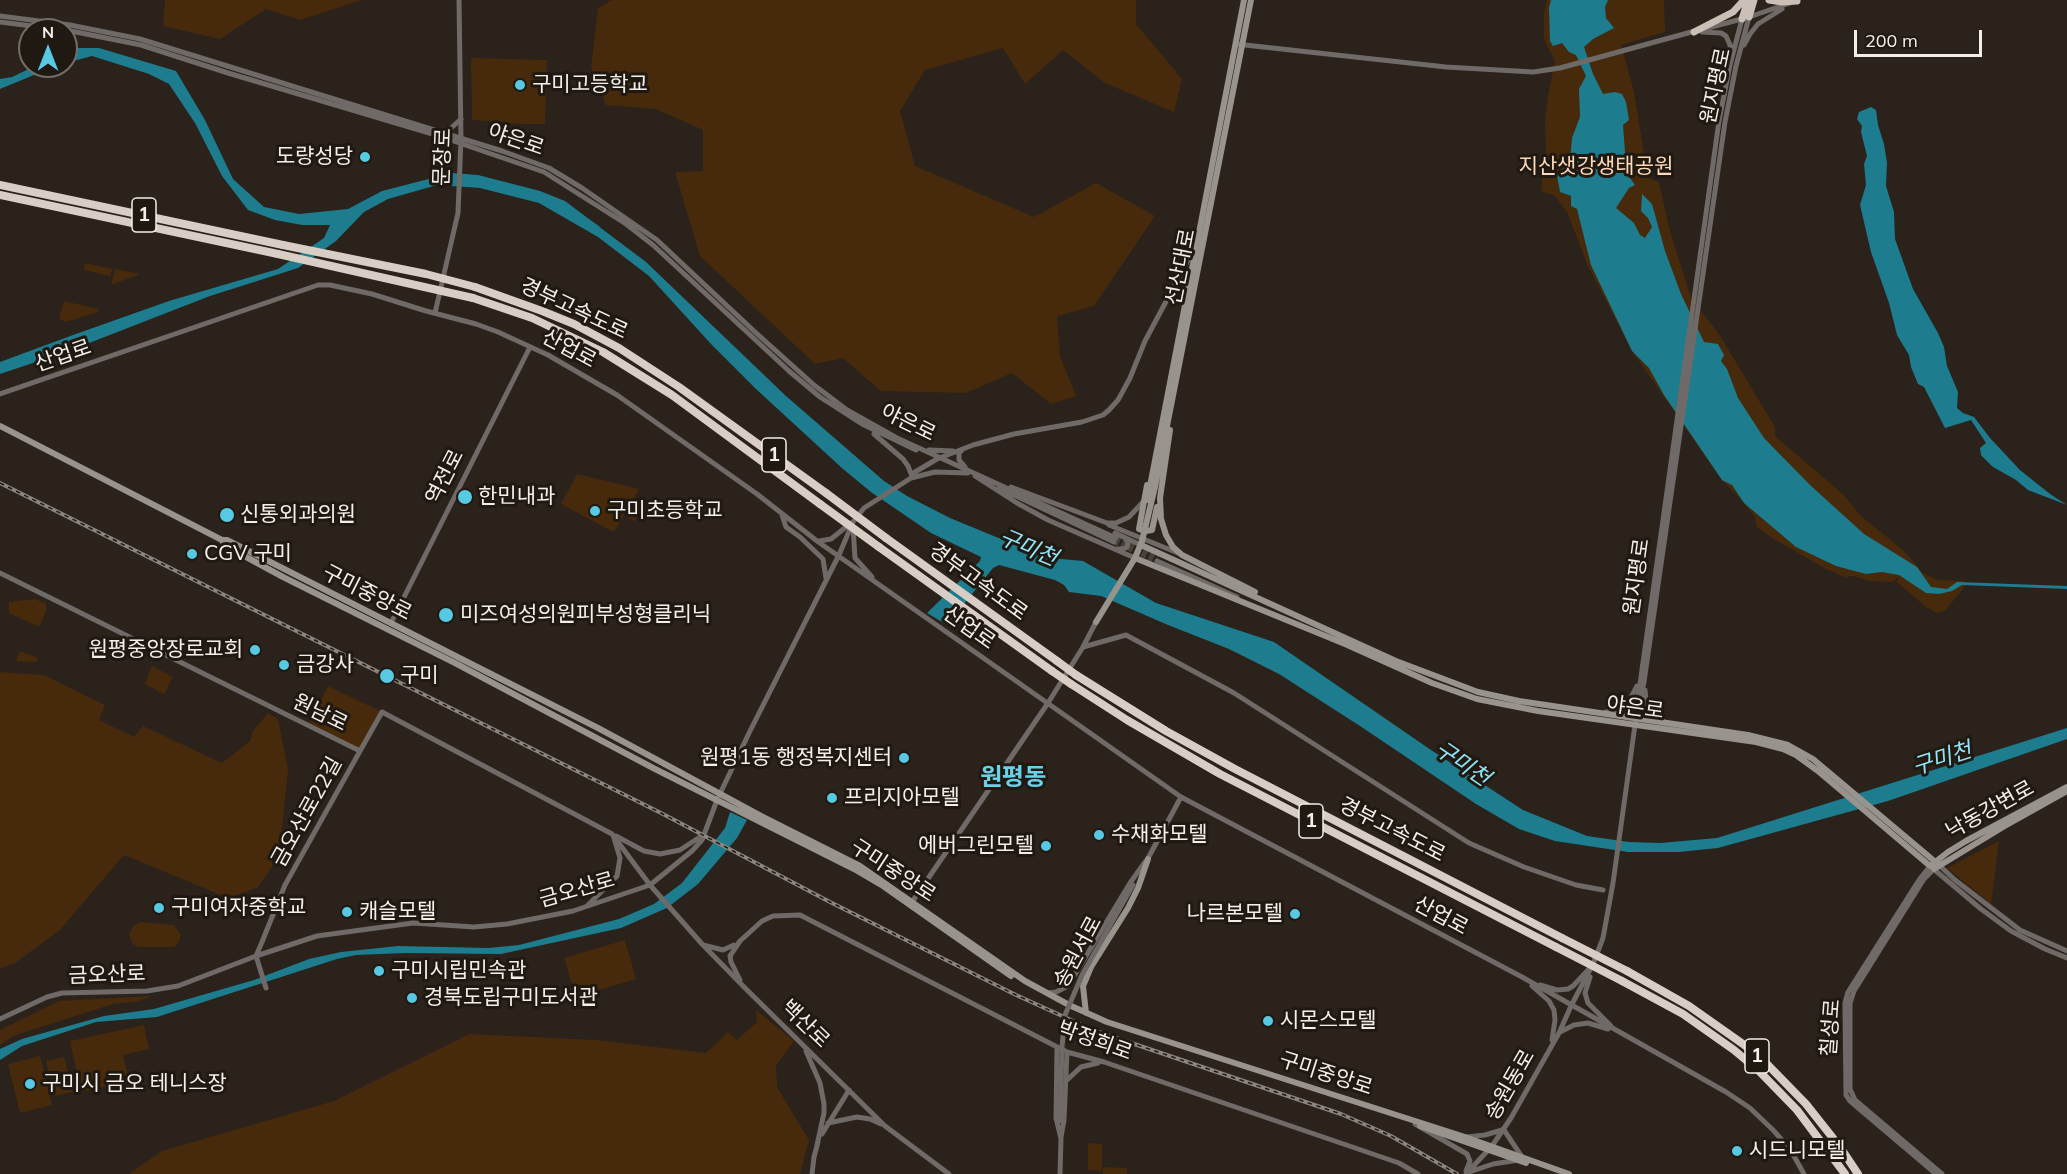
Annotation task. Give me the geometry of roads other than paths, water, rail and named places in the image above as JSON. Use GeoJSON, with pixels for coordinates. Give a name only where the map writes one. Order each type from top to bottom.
{"type":"FeatureCollection","features":[{"type":"Feature","properties":{"kind":"highway"},"geometry":{"type":"LineString","coordinates":[[1745,18],[1746,0]]}},
{"type":"Feature","properties":{"kind":"highway"},"geometry":{"type":"LineString","coordinates":[[1694,32],[1733,12],[1746,0]]}},
{"type":"Feature","properties":{"kind":"highway"},"geometry":{"type":"LineString","coordinates":[[1745,18],[1754,0]]}},
{"type":"Feature","properties":{"kind":"highway"},"geometry":{"type":"LineString","coordinates":[[1769,0],[1782,2],[1798,0]]}},
{"type":"Feature","properties":{"kind":"highway","name":"경부고속도로"},"geometry":{"type":"LineString","coordinates":[[2,185],[426,274],[527,304],[595,335],[644,363],[1076,675],[1156,725],[1235,769],[1627,971],[1717,1024],[1764,1061],[1806,1104],[1840,1147],[1857,1174]]}},
{"type":"Feature","properties":{"kind":"highway","name":"경부고속도로"},"geometry":{"type":"LineString","coordinates":[[1,195],[473,298],[532,318],[603,352],[685,405],[965,609],[1052,671],[1127,720],[1220,774],[1659,1000],[1708,1030],[1759,1071],[1797,1110],[1845,1174]]}},
{"type":"Feature","properties":{"kind":"main road","name":"선산대로"},"geometry":{"type":"LineString","coordinates":[[1155,485],[1165,407],[1239,45],[1244,0]]}},
{"type":"Feature","properties":{"kind":"main road","name":"선산대로"},"geometry":{"type":"LineString","coordinates":[[1141,543],[1174,390],[1196,245],[1239,45],[1251,0]]}},
{"type":"Feature","properties":{"kind":"main road"},"geometry":{"type":"LineString","coordinates":[[1155,485],[1151,531],[1142,531],[1139,529],[1143,501],[1156,434],[1165,407]]}},
{"type":"Feature","properties":{"kind":"main road","name":"구미중앙로"},"geometry":{"type":"LineString","coordinates":[[0,426],[598,728],[719,797],[869,877],[992,964],[1038,993],[1123,1031],[1569,1174]]}},
{"type":"Feature","properties":{"kind":"main road"},"geometry":{"type":"LineString","coordinates":[[1155,485],[1163,528],[1170,543],[1182,555],[1240,583],[1284,609]]}},
{"type":"Feature","properties":{"kind":"main road","name":"구미중앙로"},"geometry":{"type":"LineString","coordinates":[[222,540],[224,545],[283,577],[455,663],[655,769],[719,797],[860,866],[1001,964],[1069,1007],[1107,1022],[1465,1137],[1490,1148]]}},
{"type":"Feature","properties":{"kind":"main road"},"geometry":{"type":"LineString","coordinates":[[1096,622],[1135,558],[1141,543],[1157,556]]}},
{"type":"Feature","properties":{"kind":"main road"},"geometry":{"type":"LineString","coordinates":[[1149,564],[1144,560],[1149,551],[1318,626]]}},
{"type":"Feature","properties":{"kind":"main road"},"geometry":{"type":"LineString","coordinates":[[1135,558],[1345,644]]}},
{"type":"Feature","properties":{"kind":"main road","name":"야은로"},"geometry":{"type":"LineString","coordinates":[[1318,626],[1396,661],[1478,692],[1771,745],[1796,755],[1818,771],[1934,867]]}},
{"type":"Feature","properties":{"kind":"main road","name":"야은로"},"geometry":{"type":"LineString","coordinates":[[1345,644],[1432,683],[1477,699],[1538,711],[1664,722],[1770,739],[1801,751],[1826,770],[1893,827],[1934,867]]}},
{"type":"Feature","properties":{"kind":"main road","name":"낙동강변로"},"geometry":{"type":"LineString","coordinates":[[1934,867],[1948,852],[1966,841],[2067,787]]}},
{"type":"Feature","properties":{"kind":"main road","name":"낙동강변로"},"geometry":{"type":"LineString","coordinates":[[1934,867],[2067,791]]}},
{"type":"Feature","properties":{"kind":"main road"},"geometry":{"type":"LineString","coordinates":[[1069,1007],[1073,994],[1083,986],[1091,967],[1133,898],[1148,859]]}},
{"type":"Feature","properties":{"kind":"main road"},"geometry":{"type":"LineString","coordinates":[[1083,986],[1086,1013]]}},
{"type":"Feature","properties":{"kind":"main road","name":"구미중앙로"},"geometry":{"type":"LineString","coordinates":[[1521,1159],[1558,1174]]}},
{"type":"Feature","properties":{"kind":"street","name":"문장로"},"geometry":{"type":"LineString","coordinates":[[435,313],[458,213],[461,141],[459,0]]}},
{"type":"Feature","properties":{"kind":"street"},"geometry":{"type":"LineString","coordinates":[[1239,45],[1511,72],[1533,72],[1560,69],[1602,58],[1745,18],[1798,0]]}},
{"type":"Feature","properties":{"kind":"street"},"geometry":{"type":"LineString","coordinates":[[1733,64],[1758,24],[1798,0]]}},
{"type":"Feature","properties":{"kind":"street","name":"야은로"},"geometry":{"type":"LineString","coordinates":[[0,16],[70,25],[140,39],[440,132],[544,172],[626,224],[682,270],[789,371],[820,397],[882,436],[939,458],[1004,437],[1082,422],[1103,415],[1118,400],[1145,341],[1196,245]]}},
{"type":"Feature","properties":{"kind":"street","name":"원지평로"},"geometry":{"type":"LineString","coordinates":[[1593,964],[1603,938],[1631,763],[1719,121],[1745,18]]}},
{"type":"Feature","properties":{"kind":"street","name":"야은로"},"geometry":{"type":"LineString","coordinates":[[0,22],[18,24]]}},
{"type":"Feature","properties":{"kind":"street","name":"야은로"},"geometry":{"type":"LineString","coordinates":[[78,32],[141,45],[228,73],[542,165],[582,188],[670,250],[755,332],[814,385],[846,410],[871,425],[939,458],[1019,493],[1115,540],[969,472]]}},
{"type":"Feature","properties":{"kind":"street"},"geometry":{"type":"LineString","coordinates":[[1694,32],[1710,32],[1726,36],[1733,64]]}},
{"type":"Feature","properties":{"kind":"street"},"geometry":{"type":"LineString","coordinates":[[440,132],[450,129],[461,118]]}},
{"type":"Feature","properties":{"kind":"street"},"geometry":{"type":"LineString","coordinates":[[1180,277],[1193,275]]}},
{"type":"Feature","properties":{"kind":"street","name":"산업로"},"geometry":{"type":"LineString","coordinates":[[0,394],[318,285],[330,285],[372,294],[476,324],[530,347],[581,373],[617,395],[817,541],[1181,797],[1522,977],[1726,1092],[1750,1108],[1781,1139],[1804,1174]]}},
{"type":"Feature","properties":{"kind":"street","name":"역전로"},"geometry":{"type":"LineString","coordinates":[[391,623],[530,347]]}},
{"type":"Feature","properties":{"kind":"street"},"geometry":{"type":"LineString","coordinates":[[862,424],[903,459],[911,477],[934,472],[969,472]]}},
{"type":"Feature","properties":{"kind":"street"},"geometry":{"type":"LineString","coordinates":[[920,448],[941,451],[962,449]]}},
{"type":"Feature","properties":{"kind":"street"},"geometry":{"type":"LineString","coordinates":[[962,449],[959,453],[959,460],[969,472]]}},
{"type":"Feature","properties":{"kind":"street","name":"금오산로"},"geometry":{"type":"LineString","coordinates":[[0,1018],[54,994],[162,989],[178,986],[256,956],[327,934],[413,923],[474,927],[497,926],[585,908],[650,885],[692,851],[706,832],[719,797],[839,555],[853,522],[868,504],[939,458]]}},
{"type":"Feature","properties":{"kind":"street"},"geometry":{"type":"LineString","coordinates":[[975,476],[1048,520],[1135,558]]}},
{"type":"Feature","properties":{"kind":"street"},"geometry":{"type":"LineString","coordinates":[[995,482],[1023,490],[1182,555]]}},
{"type":"Feature","properties":{"kind":"street"},"geometry":{"type":"LineString","coordinates":[[1019,493],[1141,543]]}},
{"type":"Feature","properties":{"kind":"street"},"geometry":{"type":"LineString","coordinates":[[1101,521],[1110,523],[1124,520],[1134,514],[1143,501]]}},
{"type":"Feature","properties":{"kind":"street"},"geometry":{"type":"LineString","coordinates":[[782,514],[786,527],[823,559],[826,580]]}},
{"type":"Feature","properties":{"kind":"street"},"geometry":{"type":"LineString","coordinates":[[817,541],[831,539],[853,522]]}},
{"type":"Feature","properties":{"kind":"street"},"geometry":{"type":"LineString","coordinates":[[853,522],[852,540],[855,558],[879,585]]}},
{"type":"Feature","properties":{"kind":"street"},"geometry":{"type":"LineString","coordinates":[[1110,547],[1125,549],[1128,542],[1125,538]]}},
{"type":"Feature","properties":{"kind":"street","name":"야은로"},"geometry":{"type":"LineString","coordinates":[[1157,556],[1318,626]]}},
{"type":"Feature","properties":{"kind":"street","name":"야은로"},"geometry":{"type":"LineString","coordinates":[[1157,556],[1345,644]]}},
{"type":"Feature","properties":{"kind":"street","name":"원남로"},"geometry":{"type":"LineString","coordinates":[[0,573],[360,751],[382,712],[612,834],[650,885]]}},
{"type":"Feature","properties":{"kind":"street"},"geometry":{"type":"LineString","coordinates":[[912,902],[1048,703],[1096,622]]}},
{"type":"Feature","properties":{"kind":"street"},"geometry":{"type":"LineString","coordinates":[[1083,647],[1126,635],[1234,693],[1469,843],[1524,867],[1576,885],[1603,890]]}},
{"type":"Feature","properties":{"kind":"street"},"geometry":{"type":"LineString","coordinates":[[1603,713],[1626,707],[1642,680]]}},
{"type":"Feature","properties":{"kind":"street"},"geometry":{"type":"LineString","coordinates":[[1642,680],[1647,709],[1664,722]]}},
{"type":"Feature","properties":{"kind":"street","name":"금오산로22길"},"geometry":{"type":"LineString","coordinates":[[256,956],[285,885],[360,751]]}},
{"type":"Feature","properties":{"kind":"street","name":"송원서로"},"geometry":{"type":"LineString","coordinates":[[1060,1174],[1062,1047],[1065,1015],[1082,975],[1181,797]]}},
{"type":"Feature","properties":{"kind":"street"},"geometry":{"type":"LineString","coordinates":[[612,834],[644,851],[660,854],[680,850],[706,832]]}},
{"type":"Feature","properties":{"kind":"street"},"geometry":{"type":"LineString","coordinates":[[585,908],[617,878],[619,873],[620,858],[612,834]]}},
{"type":"Feature","properties":{"kind":"street"},"geometry":{"type":"LineString","coordinates":[[1047,994],[1070,984],[1130,883],[1148,859]]}},
{"type":"Feature","properties":{"kind":"street","name":"야은로"},"geometry":{"type":"LineString","coordinates":[[1934,867],[2020,930],[2067,951]]}},
{"type":"Feature","properties":{"kind":"street","name":"야은로"},"geometry":{"type":"LineString","coordinates":[[1934,867],[1981,909],[2011,931],[2067,958]]}},
{"type":"Feature","properties":{"kind":"street","name":"칠성로"},"geometry":{"type":"LineString","coordinates":[[1934,867],[1918,880],[1848,992],[1845,1003],[1845,1090],[1850,1101],[1936,1174]]}},
{"type":"Feature","properties":{"kind":"street","name":"칠성로"},"geometry":{"type":"LineString","coordinates":[[1934,867],[1924,879],[1854,992],[1851,1003],[1850,1089],[1855,1100],[1942,1174]]}},
{"type":"Feature","properties":{"kind":"street","name":"백산로"},"geometry":{"type":"LineString","coordinates":[[650,885],[702,944],[885,1126],[949,1174]]}},
{"type":"Feature","properties":{"kind":"street","name":"박정희로"},"geometry":{"type":"LineString","coordinates":[[745,936],[762,921],[773,916],[800,915],[1056,1048],[1104,1062],[1399,1163],[1418,1174]]}},
{"type":"Feature","properties":{"kind":"street"},"geometry":{"type":"LineString","coordinates":[[702,944],[726,949],[745,936]]}},
{"type":"Feature","properties":{"kind":"street"},"geometry":{"type":"LineString","coordinates":[[744,987],[730,956],[745,936]]}},
{"type":"Feature","properties":{"kind":"street"},"geometry":{"type":"LineString","coordinates":[[256,956],[266,988]]}},
{"type":"Feature","properties":{"kind":"street"},"geometry":{"type":"LineString","coordinates":[[1522,977],[1552,989],[1564,990],[1573,986],[1593,964]]}},
{"type":"Feature","properties":{"kind":"street"},"geometry":{"type":"LineString","coordinates":[[1570,1006],[1593,964]]}},
{"type":"Feature","properties":{"kind":"street"},"geometry":{"type":"LineString","coordinates":[[1593,964],[1585,993],[1588,1004],[1592,1010],[1622,1034]]}},
{"type":"Feature","properties":{"kind":"street"},"geometry":{"type":"LineString","coordinates":[[1522,977],[1552,1006],[1556,1020],[1551,1047]]}},
{"type":"Feature","properties":{"kind":"street"},"geometry":{"type":"LineString","coordinates":[[1070,984],[1073,994]]}},
{"type":"Feature","properties":{"kind":"street","name":"송원동로"},"geometry":{"type":"LineString","coordinates":[[1466,1173],[1504,1130],[1559,1033],[1570,1006]]}},
{"type":"Feature","properties":{"kind":"street"},"geometry":{"type":"LineString","coordinates":[[1559,1033],[1574,1025],[1588,1023],[1622,1034]]}},
{"type":"Feature","properties":{"kind":"street"},"geometry":{"type":"LineString","coordinates":[[802,1045],[814,1065],[822,1094],[824,1113],[812,1174]]}},
{"type":"Feature","properties":{"kind":"street"},"geometry":{"type":"LineString","coordinates":[[1056,1048],[1056,1118],[1061,1139]]}},
{"type":"Feature","properties":{"kind":"street"},"geometry":{"type":"LineString","coordinates":[[1061,1139],[1067,1080],[1067,1052]]}},
{"type":"Feature","properties":{"kind":"street"},"geometry":{"type":"LineString","coordinates":[[1067,1080],[1081,1067],[1104,1062]]}},
{"type":"Feature","properties":{"kind":"street"},"geometry":{"type":"LineString","coordinates":[[817,1145],[849,1090]]}},
{"type":"Feature","properties":{"kind":"street"},"geometry":{"type":"LineString","coordinates":[[828,1123],[857,1117],[870,1119],[885,1126]]}},
{"type":"Feature","properties":{"kind":"street"},"geometry":{"type":"LineString","coordinates":[[1414,1124],[1467,1154],[1470,1164],[1466,1173]]}},
{"type":"Feature","properties":{"kind":"street"},"geometry":{"type":"LineString","coordinates":[[1465,1137],[1485,1136],[1504,1130],[1521,1159],[1493,1164],[1466,1173]]}},
{"type":"Feature","properties":{"kind":"water","name":"지산샛강생태공원"},"geometry":{"type":"Polygon","coordinates":[[[1551,0],[1608,0],[1605,7],[1606,18],[1614,28],[1593,39],[1584,47],[1603,94],[1615,92],[1622,94],[1626,102],[1629,120],[1623,125],[1625,152],[1630,171],[1627,174],[1635,185],[1629,188],[1616,208],[1634,223],[1640,235],[1645,238],[1652,227],[1648,218],[1641,211],[1642,194],[1652,204],[1665,251],[1681,294],[1704,342],[1718,344],[1724,355],[1721,361],[1727,369],[1738,398],[1764,438],[1810,485],[1864,534],[1917,567],[1931,587],[1947,589],[1957,582],[2067,586],[2067,589],[1962,585],[1952,591],[1939,594],[1926,593],[1899,575],[1882,572],[1866,574],[1836,566],[1796,547],[1744,503],[1732,485],[1722,480],[1664,395],[1649,368],[1632,351],[1591,265],[1577,209],[1571,206],[1571,196],[1560,192],[1557,175],[1570,161],[1572,138],[1580,117],[1579,89],[1586,76],[1576,55],[1569,52],[1562,43],[1553,46],[1550,41],[1549,8],[1551,0]]]}},
{"type":"Feature","properties":{"kind":"water","name":"구미천"},"geometry":{"type":"Polygon","coordinates":[[[78,48],[99,48],[176,71],[205,120],[233,179],[264,207],[299,214],[348,209],[382,191],[452,173],[478,175],[540,191],[565,201],[646,262],[786,396],[884,481],[907,496],[950,518],[996,537],[1061,559],[1083,561],[1156,603],[1274,642],[1523,810],[1587,836],[1629,842],[1660,843],[1717,838],[2067,728],[2067,739],[1888,801],[1718,848],[1679,852],[1628,852],[1555,841],[1519,829],[1476,804],[1279,674],[1229,649],[1101,596],[1069,592],[1064,585],[1055,580],[999,565],[993,568],[947,625],[927,613],[980,561],[981,557],[931,533],[871,492],[843,469],[756,389],[649,276],[598,237],[539,203],[480,188],[437,185],[388,199],[364,212],[336,241],[298,268],[210,296],[66,352],[0,374],[0,362],[169,301],[278,269],[324,238],[330,225],[302,225],[275,220],[248,210],[222,176],[195,123],[169,84],[149,74],[92,56],[78,60],[78,48]]]}},
{"type":"Feature","properties":{"kind":"water"},"geometry":{"type":"Polygon","coordinates":[[[18,74],[18,78],[27,78],[0,89],[0,79],[18,74]]]}},
{"type":"Feature","properties":{"kind":"water"},"geometry":{"type":"Polygon","coordinates":[[[1871,107],[1876,110],[1884,144],[1887,163],[1886,186],[1894,212],[1895,239],[1913,289],[1944,347],[1947,366],[1958,392],[1957,408],[1974,417],[2020,470],[2067,505],[2028,490],[1993,467],[1981,455],[1980,448],[1986,443],[1971,420],[1945,428],[1924,387],[1918,384],[1909,355],[1897,335],[1889,303],[1871,252],[1860,205],[1866,185],[1864,164],[1867,156],[1861,132],[1862,126],[1857,119],[1859,112],[1871,107]]]}},
{"type":"Feature","properties":{"kind":"water"},"geometry":{"type":"Polygon","coordinates":[[[730,812],[747,820],[737,838],[698,884],[667,908],[621,928],[501,954],[406,953],[356,955],[337,959],[157,1017],[96,1022],[22,1046],[0,1060],[0,1049],[22,1039],[104,1016],[154,1009],[254,980],[309,959],[341,952],[398,946],[489,948],[519,945],[619,919],[654,904],[682,883],[725,828],[730,812]]]}},
{"type":"Feature","properties":{"kind":"waterway"},"geometry":{"type":"LineString","coordinates":[[586,218],[599,227]]}},
{"type":"Feature","properties":{"kind":"tunnel"},"geometry":{"type":"LineString","coordinates":[[1116,538],[1158,556]]}},
{"type":"Feature","properties":{"kind":"tunnel"},"geometry":{"type":"LineString","coordinates":[[1114,542],[1157,561]]}},
{"type":"Feature","properties":{"kind":"railway"},"geometry":{"type":"LineString","coordinates":[[0,483],[661,813],[830,902],[1016,995],[1093,1030],[1341,1114],[1391,1136],[1457,1174]]}},
{"type":"Feature","properties":{"kind":"place","name":"구미고등학교"},"geometry":{"type":"Point","coordinates":[520,85]}},
{"type":"Feature","properties":{"kind":"place","name":"도량성당"},"geometry":{"type":"Point","coordinates":[365,157]}},
{"type":"Feature","properties":{"kind":"place","name":"한민내과"},"geometry":{"type":"Point","coordinates":[465,497]}},
{"type":"Feature","properties":{"kind":"place","name":"구미초등학교"},"geometry":{"type":"Point","coordinates":[595,511]}},
{"type":"Feature","properties":{"kind":"place","name":"신통외과의원"},"geometry":{"type":"Point","coordinates":[227,515]}},
{"type":"Feature","properties":{"kind":"place","name":"CGV 구미"},"geometry":{"type":"Point","coordinates":[192,554]}},
{"type":"Feature","properties":{"kind":"place","name":"미즈여성의원피부성형클리닉"},"geometry":{"type":"Point","coordinates":[446,615]}},
{"type":"Feature","properties":{"kind":"place","name":"원평중앙장로교회"},"geometry":{"type":"Point","coordinates":[255,650]}},
{"type":"Feature","properties":{"kind":"place","name":"금강사"},"geometry":{"type":"Point","coordinates":[284,665]}},
{"type":"Feature","properties":{"kind":"place","name":"구미"},"geometry":{"type":"Point","coordinates":[387,676]}},
{"type":"Feature","properties":{"kind":"place","name":"원평1동 행정복지센터"},"geometry":{"type":"Point","coordinates":[904,758]}},
{"type":"Feature","properties":{"kind":"place","name":"프리지아모텔"},"geometry":{"type":"Point","coordinates":[832,798]}},
{"type":"Feature","properties":{"kind":"place","name":"수채화모텔"},"geometry":{"type":"Point","coordinates":[1099,835]}},
{"type":"Feature","properties":{"kind":"place","name":"에버그린모텔"},"geometry":{"type":"Point","coordinates":[1046,846]}},
{"type":"Feature","properties":{"kind":"place","name":"구미여자중학교"},"geometry":{"type":"Point","coordinates":[159,908]}},
{"type":"Feature","properties":{"kind":"place","name":"캐슬모텔"},"geometry":{"type":"Point","coordinates":[347,912]}},
{"type":"Feature","properties":{"kind":"place","name":"나르본모텔"},"geometry":{"type":"Point","coordinates":[1295,914]}},
{"type":"Feature","properties":{"kind":"place","name":"구미시립민속관"},"geometry":{"type":"Point","coordinates":[379,971]}},
{"type":"Feature","properties":{"kind":"place","name":"경북도립구미도서관"},"geometry":{"type":"Point","coordinates":[412,998]}},
{"type":"Feature","properties":{"kind":"place","name":"시몬스모텔"},"geometry":{"type":"Point","coordinates":[1268,1021]}},
{"type":"Feature","properties":{"kind":"place","name":"구미시 금오 테니스장"},"geometry":{"type":"Point","coordinates":[30,1084]}},
{"type":"Feature","properties":{"kind":"place","name":"시드니모텔"},"geometry":{"type":"Point","coordinates":[1737,1151]}},
{"type":"Feature","properties":{"kind":"district","name":"원평동"},"geometry":{"type":"Point","coordinates":[1013,778]}}]}
